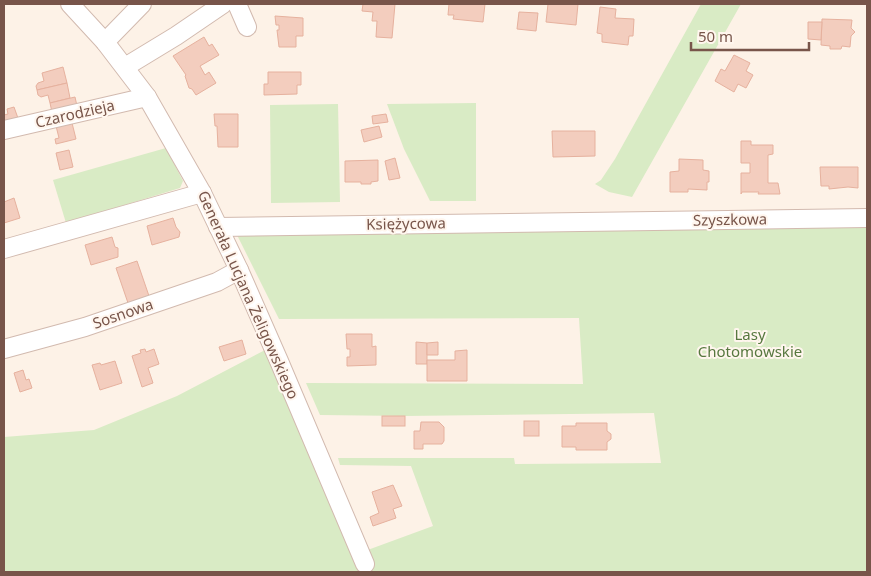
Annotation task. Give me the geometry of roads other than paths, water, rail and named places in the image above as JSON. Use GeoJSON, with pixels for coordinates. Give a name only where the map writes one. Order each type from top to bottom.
{"type":"FeatureCollection","features":[{"type":"Feature","properties":{"kind":"street","name":"Generała Lucjana Żeligowskiego"},"geometry":{"type":"LineString","coordinates":[[70,4],[125,67],[147,98],[202,193],[239,270],[365,564]]}},
{"type":"Feature","properties":{"kind":"street"},"geometry":{"type":"LineString","coordinates":[[104,42],[142,4]]}},
{"type":"Feature","properties":{"kind":"street"},"geometry":{"type":"LineString","coordinates":[[125,67],[176,36],[223,4]]}},
{"type":"Feature","properties":{"kind":"street"},"geometry":{"type":"LineString","coordinates":[[237,4],[246,27]]}},
{"type":"Feature","properties":{"kind":"street","name":"Czarodzieja"},"geometry":{"type":"LineString","coordinates":[[4,130],[147,98]]}},
{"type":"Feature","properties":{"kind":"street"},"geometry":{"type":"LineString","coordinates":[[4,249],[202,193]]}},
{"type":"Feature","properties":{"kind":"street","name":"Szyszkowa"},"geometry":{"type":"LineString","coordinates":[[593,222],[867,218]]}},
{"type":"Feature","properties":{"kind":"street","name":"Księżycowa"},"geometry":{"type":"LineString","coordinates":[[218,227],[593,222]]}},
{"type":"Feature","properties":{"kind":"street","name":"Sosnowa"},"geometry":{"type":"LineString","coordinates":[[4,348],[84,327],[217,282],[239,270]]}},
{"type":"Feature","properties":{"kind":"park label","name":"Lasy Chotomowskie"},"geometry":{"type":"Point","coordinates":[750,344]}}]}
